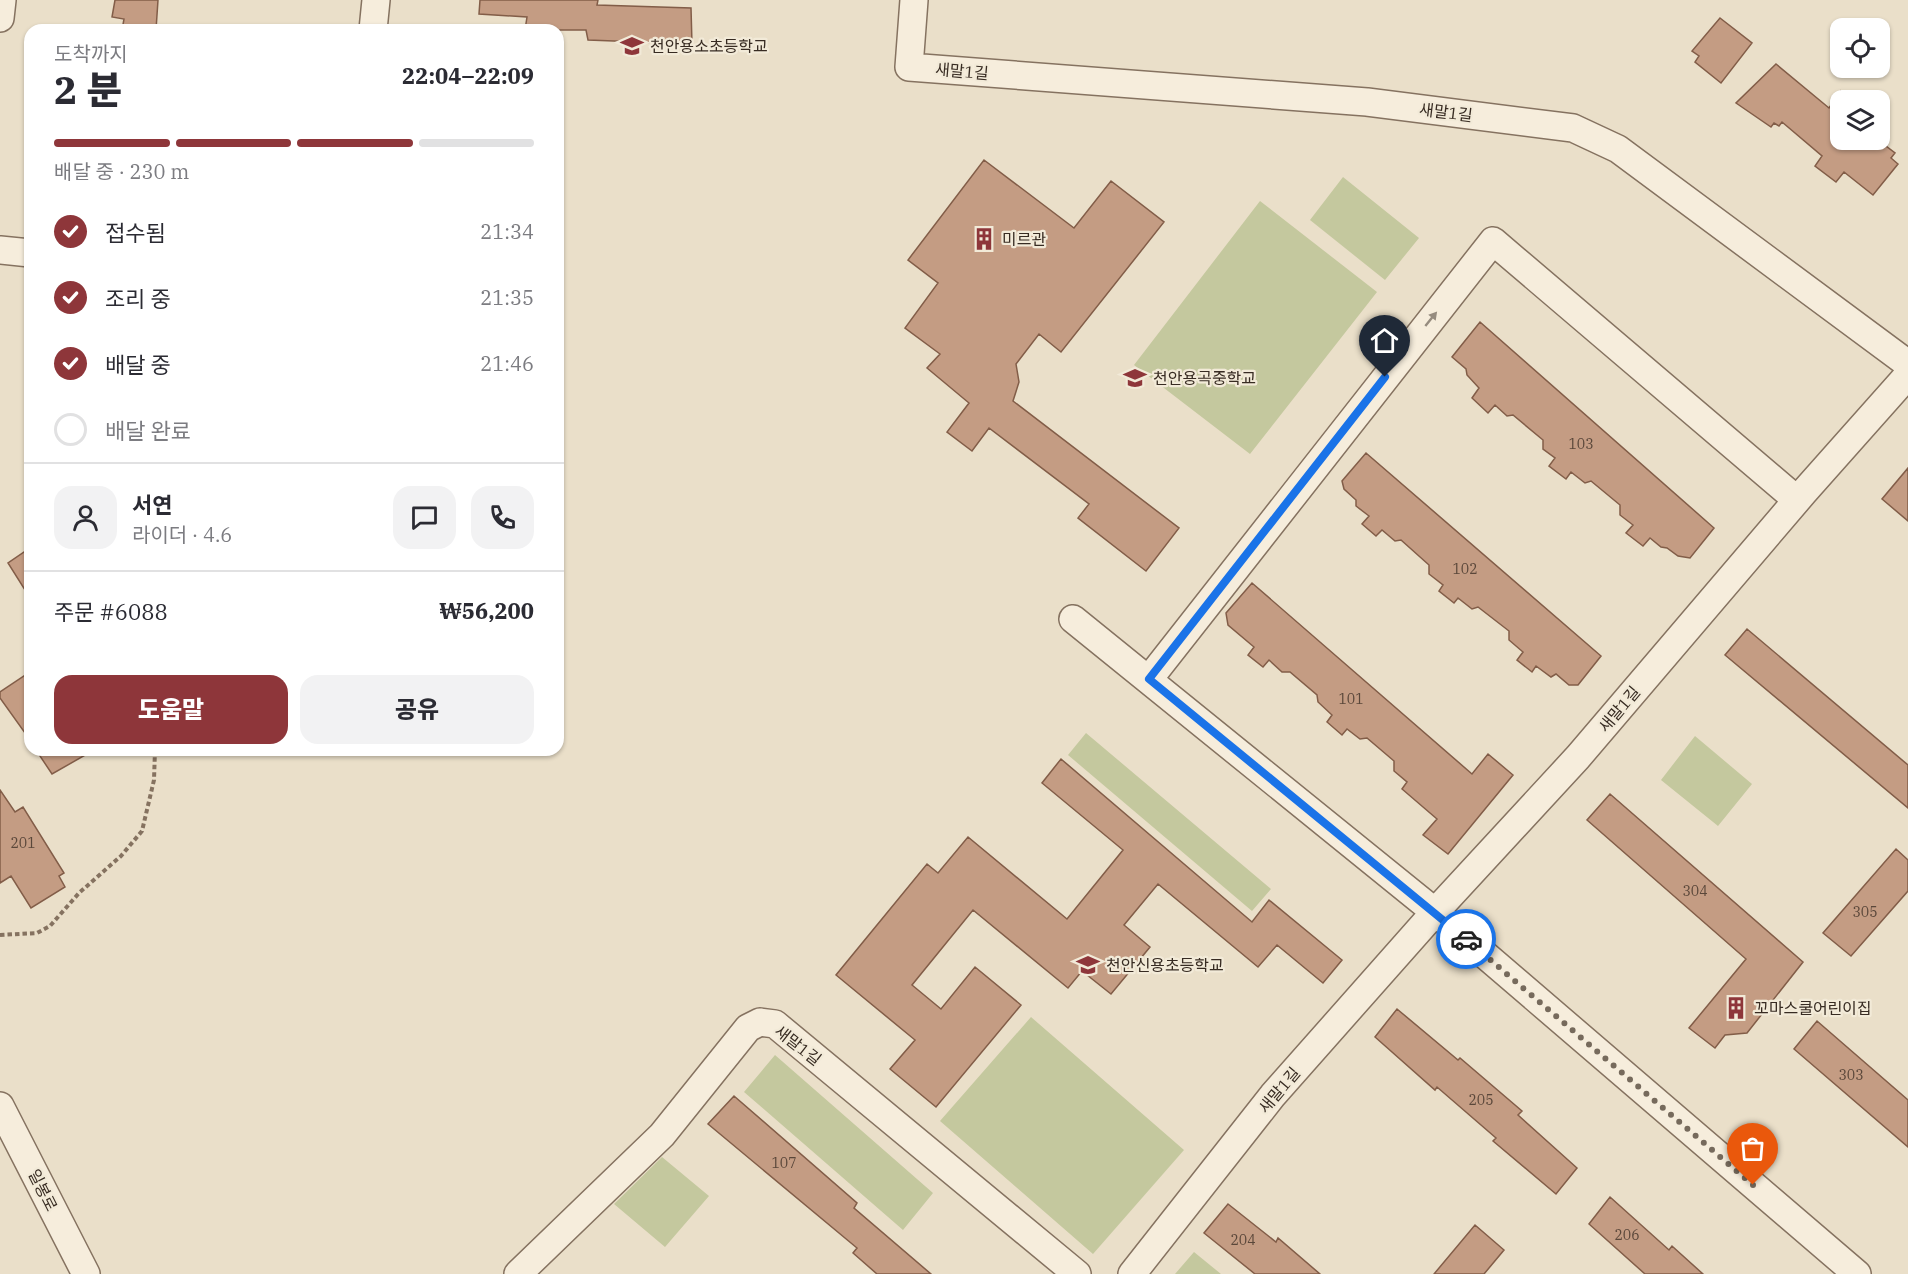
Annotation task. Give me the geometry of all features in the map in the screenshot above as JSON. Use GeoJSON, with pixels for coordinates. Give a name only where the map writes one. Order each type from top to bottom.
{"type":"FeatureCollection","features":[{"type":"Feature","properties":{"kind":"street"},"geometry":{"type":"LineString","coordinates":[[0,18],[2,0]]}},
{"type":"Feature","properties":{"kind":"street"},"geometry":{"type":"LineString","coordinates":[[374,24],[376,0]]}},
{"type":"Feature","properties":{"kind":"street","name":"새말1길"},"geometry":{"type":"LineString","coordinates":[[914,0],[909,67],[1367,102],[1573,128],[1618,148],[1908,364]]}},
{"type":"Feature","properties":{"kind":"street"},"geometry":{"type":"LineString","coordinates":[[1149,679],[1493,241],[1797,500]]}},
{"type":"Feature","properties":{"kind":"street"},"geometry":{"type":"LineString","coordinates":[[0,250],[24,252]]}},
{"type":"Feature","properties":{"kind":"street","name":"새말1길"},"geometry":{"type":"LineString","coordinates":[[1132,1274],[1274,1095],[1435,912],[1578,757],[1797,500],[1908,375]]}},
{"type":"Feature","properties":{"kind":"street"},"geometry":{"type":"LineString","coordinates":[[1073,618],[1435,912],[1857,1274]]}},
{"type":"Feature","properties":{"kind":"street","name":"새말1길"},"geometry":{"type":"LineString","coordinates":[[518,1274],[662,1135],[748,1028],[760,1022],[775,1024],[1077,1274]]}},
{"type":"Feature","properties":{"kind":"street","name":"일봉로"},"geometry":{"type":"LineString","coordinates":[[0,1106],[86,1274]]}},
{"type":"Feature","properties":{"kind":"path"},"geometry":{"type":"LineString","coordinates":[[0,935],[37,933],[50,926],[79,893],[128,848],[142,831],[154,780],[155,756]]}},
{"type":"Feature","properties":{"kind":"green space"},"geometry":{"type":"Polygon","coordinates":[[[1343,177],[1419,238],[1385,280],[1310,220],[1343,177]]]}},
{"type":"Feature","properties":{"kind":"green space"},"geometry":{"type":"Polygon","coordinates":[[[1260,201],[1377,292],[1250,454],[1134,365],[1260,201]]]}},
{"type":"Feature","properties":{"kind":"green space"},"geometry":{"type":"Polygon","coordinates":[[[1086,733],[1271,889],[1252,911],[1068,755],[1086,733]]]}},
{"type":"Feature","properties":{"kind":"green space"},"geometry":{"type":"Polygon","coordinates":[[[1695,736],[1752,784],[1718,826],[1661,780],[1695,736]]]}},
{"type":"Feature","properties":{"kind":"green space"},"geometry":{"type":"Polygon","coordinates":[[[1031,1017],[1184,1150],[1093,1254],[940,1121],[1031,1017]]]}},
{"type":"Feature","properties":{"kind":"green space"},"geometry":{"type":"Polygon","coordinates":[[[775,1055],[933,1193],[903,1230],[744,1092],[775,1055]]]}},
{"type":"Feature","properties":{"kind":"green space"},"geometry":{"type":"Polygon","coordinates":[[[662,1157],[709,1196],[665,1247],[614,1204],[662,1157]]]}},
{"type":"Feature","properties":{"kind":"green space"},"geometry":{"type":"Polygon","coordinates":[[[1194,1252],[1221,1274],[1175,1274],[1194,1252]]]}},
{"type":"Feature","properties":{"kind":"building"},"geometry":{"type":"Polygon","coordinates":[[[115,0],[158,0],[156,24],[123,24],[124,19],[112,17],[115,0]]]}},
{"type":"Feature","properties":{"kind":"building"},"geometry":{"type":"Polygon","coordinates":[[[480,0],[598,0],[597,5],[691,8],[692,44],[588,40],[586,30],[564,30],[564,24],[526,24],[527,17],[479,14],[480,0]]]}},
{"type":"Feature","properties":{"kind":"building"},"geometry":{"type":"Polygon","coordinates":[[[1720,18],[1752,43],[1721,83],[1695,62],[1699,56],[1692,51],[1720,18]]]}},
{"type":"Feature","properties":{"kind":"building"},"geometry":{"type":"Polygon","coordinates":[[[1776,64],[1830,107],[1830,150],[1890,149],[1895,153],[1891,158],[1898,164],[1873,195],[1844,172],[1836,182],[1815,166],[1822,156],[1782,122],[1779,126],[1774,123],[1771,127],[1736,103],[1776,64]]]}},
{"type":"Feature","properties":{"kind":"building"},"geometry":{"type":"Polygon","coordinates":[[[984,160],[1074,228],[1111,181],[1164,222],[1061,352],[1039,334],[1016,364],[1019,382],[1013,401],[1179,528],[1146,571],[1078,518],[1089,504],[989,428],[972,451],[947,432],[969,403],[927,368],[940,354],[905,328],[938,283],[908,260],[984,160]]]}},
{"type":"Feature","properties":{"kind":"building"},"geometry":{"type":"Polygon","coordinates":[[[1480,322],[1714,528],[1690,558],[1678,556],[1650,538],[1643,546],[1626,533],[1633,525],[1620,515],[1620,505],[1591,481],[1585,483],[1571,472],[1566,479],[1549,466],[1555,458],[1543,449],[1543,440],[1513,415],[1507,416],[1495,405],[1488,413],[1472,398],[1479,388],[1467,375],[1466,369],[1452,357],[1480,322]]]}},
{"type":"Feature","properties":{"kind":"building"},"geometry":{"type":"Polygon","coordinates":[[[1366,453],[1601,656],[1578,685],[1569,685],[1556,674],[1551,677],[1536,666],[1532,672],[1517,660],[1523,652],[1509,640],[1509,631],[1478,607],[1472,609],[1458,598],[1454,603],[1439,591],[1443,585],[1429,574],[1429,565],[1401,540],[1395,541],[1382,530],[1376,536],[1362,524],[1369,516],[1356,506],[1356,500],[1344,489],[1342,481],[1366,453]]]}},
{"type":"Feature","properties":{"kind":"building"},"geometry":{"type":"Polygon","coordinates":[[[1908,468],[1908,521],[1882,499],[1908,468]]]}},
{"type":"Feature","properties":{"kind":"building"},"geometry":{"type":"Polygon","coordinates":[[[24,552],[24,588],[8,563],[24,552]]]}},
{"type":"Feature","properties":{"kind":"building"},"geometry":{"type":"Polygon","coordinates":[[[1252,583],[1472,774],[1488,754],[1513,775],[1448,854],[1423,835],[1437,819],[1402,789],[1407,782],[1394,771],[1394,761],[1367,738],[1360,739],[1347,729],[1342,735],[1327,722],[1332,715],[1318,702],[1317,695],[1290,672],[1282,672],[1269,660],[1263,667],[1248,655],[1254,647],[1228,625],[1226,613],[1252,583]]]}},
{"type":"Feature","properties":{"kind":"building"},"geometry":{"type":"Polygon","coordinates":[[[1747,629],[1908,765],[1908,808],[1725,655],[1747,629]]]}},
{"type":"Feature","properties":{"kind":"building"},"geometry":{"type":"Polygon","coordinates":[[[24,676],[24,732],[0,698],[0,692],[24,676]]]}},
{"type":"Feature","properties":{"kind":"building"},"geometry":{"type":"Polygon","coordinates":[[[40,756],[84,756],[52,774],[40,756]]]}},
{"type":"Feature","properties":{"kind":"building"},"geometry":{"type":"Polygon","coordinates":[[[1061,759],[1252,922],[1269,900],[1342,960],[1323,983],[1277,945],[1258,967],[1158,884],[1124,925],[1150,947],[1111,994],[1082,971],[1068,988],[973,910],[912,985],[941,1009],[975,967],[1021,1005],[936,1107],[890,1069],[915,1040],[836,975],[927,864],[938,873],[968,837],[1067,919],[1123,850],[1042,783],[1061,759]]]}},
{"type":"Feature","properties":{"kind":"building"},"geometry":{"type":"Polygon","coordinates":[[[0,790],[15,812],[23,807],[64,873],[59,876],[65,887],[31,908],[11,876],[0,883],[0,790]]]}},
{"type":"Feature","properties":{"kind":"building"},"geometry":{"type":"Polygon","coordinates":[[[1610,794],[1803,962],[1747,1033],[1725,1035],[1715,1048],[1689,1028],[1746,959],[1587,820],[1610,794]]]}},
{"type":"Feature","properties":{"kind":"building"},"geometry":{"type":"Polygon","coordinates":[[[1896,849],[1908,860],[1908,891],[1851,956],[1823,933],[1896,849]]]}},
{"type":"Feature","properties":{"kind":"building"},"geometry":{"type":"Polygon","coordinates":[[[1397,1009],[1458,1060],[1460,1058],[1522,1111],[1518,1115],[1577,1168],[1556,1194],[1493,1141],[1496,1138],[1437,1087],[1435,1090],[1375,1037],[1397,1009]]]}},
{"type":"Feature","properties":{"kind":"building"},"geometry":{"type":"Polygon","coordinates":[[[1817,1021],[1908,1100],[1908,1147],[1794,1049],[1817,1021]]]}},
{"type":"Feature","properties":{"kind":"building"},"geometry":{"type":"Polygon","coordinates":[[[734,1096],[857,1203],[854,1208],[931,1274],[877,1274],[853,1253],[857,1248],[708,1124],[734,1096]]]}},
{"type":"Feature","properties":{"kind":"building"},"geometry":{"type":"Polygon","coordinates":[[[1610,1197],[1669,1250],[1672,1246],[1703,1274],[1645,1274],[1589,1224],[1610,1197]]]}},
{"type":"Feature","properties":{"kind":"building"},"geometry":{"type":"Polygon","coordinates":[[[1228,1204],[1276,1242],[1278,1238],[1320,1274],[1255,1274],[1204,1233],[1228,1204]]]}},
{"type":"Feature","properties":{"kind":"building"},"geometry":{"type":"Polygon","coordinates":[[[1475,1225],[1504,1250],[1484,1274],[1434,1274],[1475,1225]]]}},
{"type":"Feature","properties":{"kind":"way so far"},"geometry":{"type":"LineString","coordinates":[[1466,939],[1753,1185]]}},
{"type":"Feature","properties":{"kind":"place","name":"천안용소초등학교"},"geometry":{"type":"Point","coordinates":[632,46]}},
{"type":"Feature","properties":{"kind":"place","name":"미르관"},"geometry":{"type":"Point","coordinates":[984,239]}},
{"type":"Feature","properties":{"kind":"place","name":"천안용곡중학교"},"geometry":{"type":"Point","coordinates":[1135,378]}},
{"type":"Feature","properties":{"kind":"place","name":"천안신용초등학교"},"geometry":{"type":"Point","coordinates":[1088,965]}},
{"type":"Feature","properties":{"kind":"place","name":"꼬마스쿨어린이집"},"geometry":{"type":"Point","coordinates":[1736,1008]}},
{"type":"Feature","properties":{"kind":"route"},"geometry":{"type":"LineString","coordinates":[[1385,377],[1149,679],[1466,939]]}}]}
